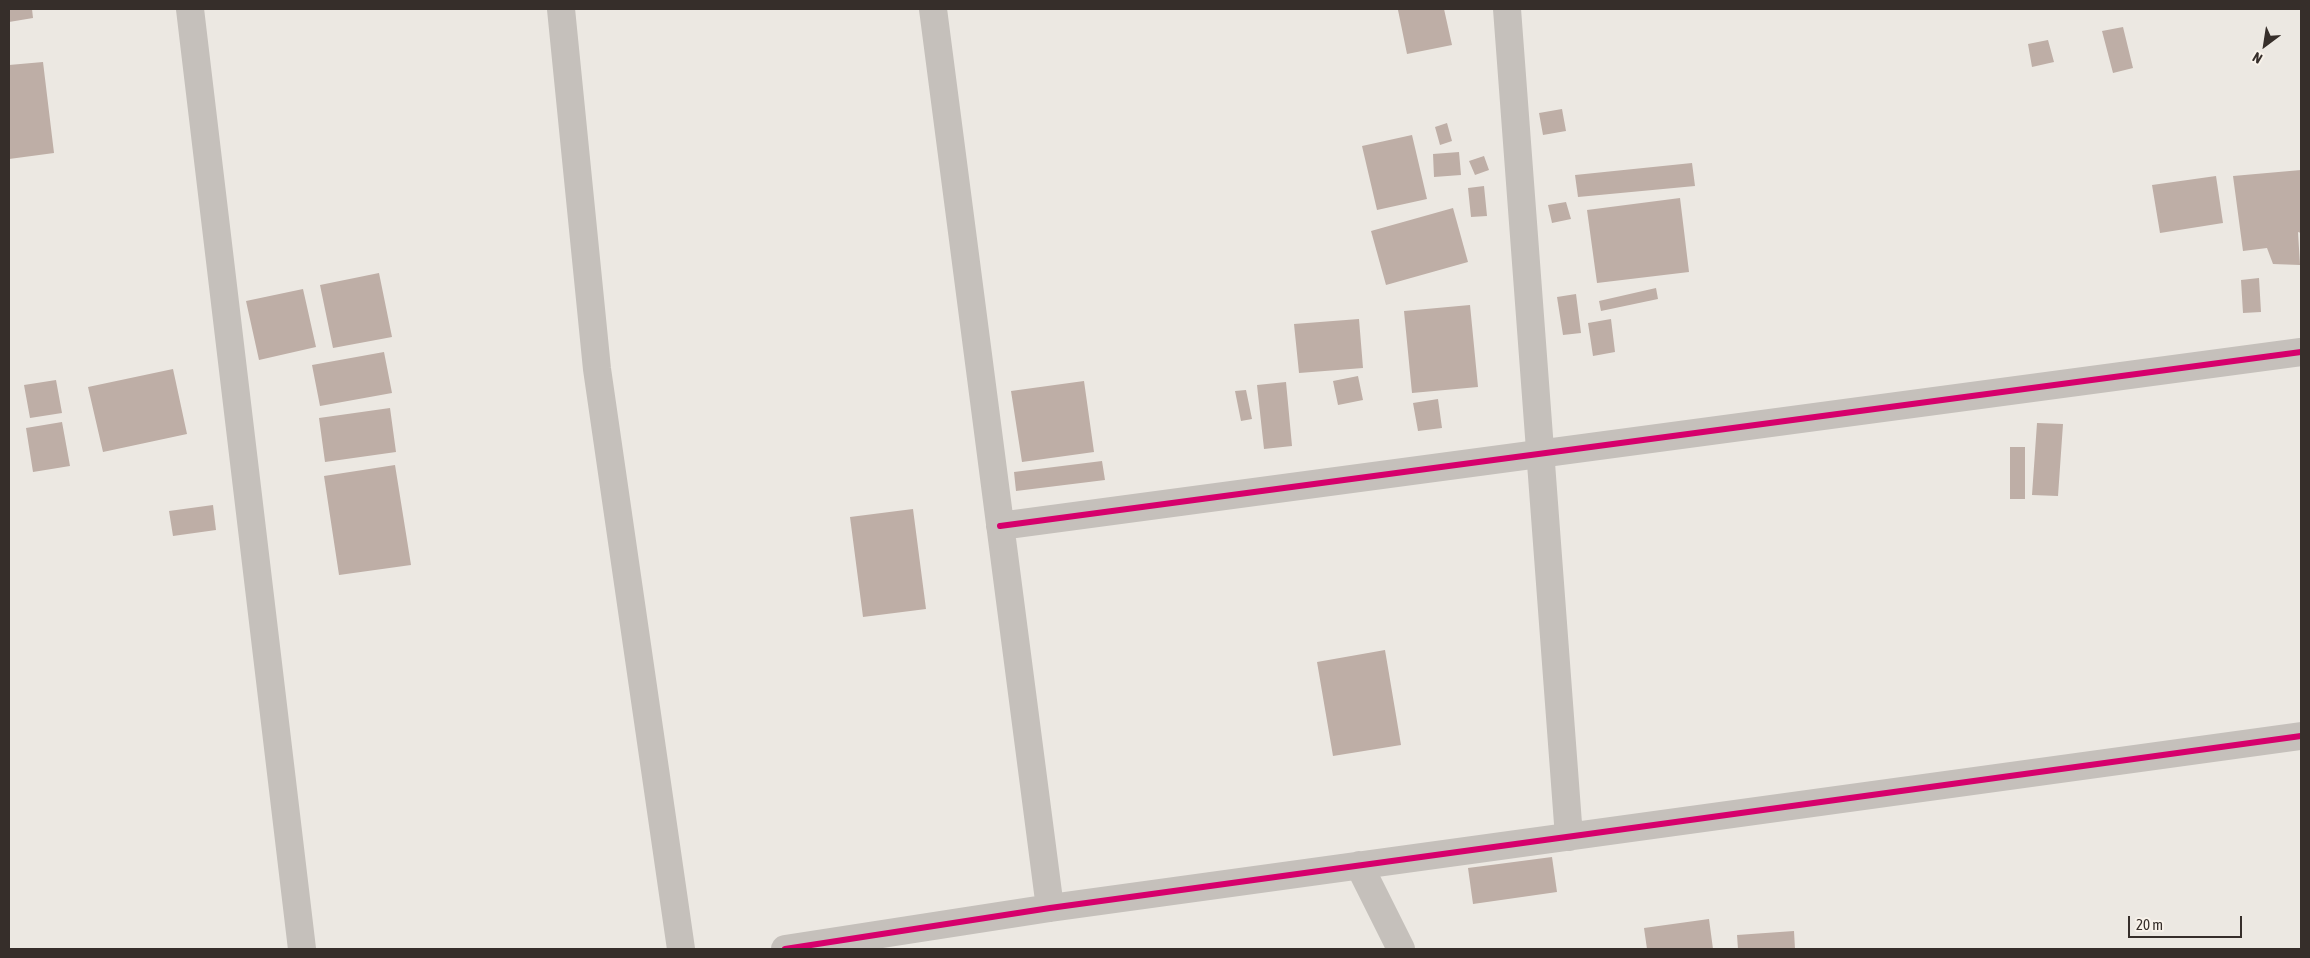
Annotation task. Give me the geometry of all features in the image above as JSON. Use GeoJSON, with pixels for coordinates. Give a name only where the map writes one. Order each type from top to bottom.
{"type":"FeatureCollection","features":[{"type":"Feature","properties":{"kind":"street"},"geometry":{"type":"LineString","coordinates":[[190,9],[302,949]]}},
{"type":"Feature","properties":{"kind":"street"},"geometry":{"type":"LineString","coordinates":[[561,9],[597,369],[681,949]]}},
{"type":"Feature","properties":{"kind":"street"},"geometry":{"type":"LineString","coordinates":[[933,9],[1050,908]]}},
{"type":"Feature","properties":{"kind":"street"},"geometry":{"type":"LineString","coordinates":[[1507,9],[1569,837]]}},
{"type":"Feature","properties":{"kind":"street"},"geometry":{"type":"LineString","coordinates":[[1000,526],[2301,352]]}},
{"type":"Feature","properties":{"kind":"street"},"geometry":{"type":"LineString","coordinates":[[785,949],[1050,908],[2301,736]]}},
{"type":"Feature","properties":{"kind":"street"},"geometry":{"type":"LineString","coordinates":[[1359,865],[1401,949]]}},
{"type":"Feature","properties":{"kind":"building"},"geometry":{"type":"Polygon","coordinates":[[[9,9],[32,9],[33,18],[9,22],[9,9]]]}},
{"type":"Feature","properties":{"kind":"building"},"geometry":{"type":"Polygon","coordinates":[[[1444,9],[1452,45],[1407,54],[1398,10],[1444,9]]]}},
{"type":"Feature","properties":{"kind":"building"},"geometry":{"type":"Polygon","coordinates":[[[2123,27],[2133,68],[2113,73],[2102,31],[2123,27]]]}},
{"type":"Feature","properties":{"kind":"building"},"geometry":{"type":"Polygon","coordinates":[[[2048,40],[2054,62],[2032,67],[2028,44],[2048,40]]]}},
{"type":"Feature","properties":{"kind":"building"},"geometry":{"type":"Polygon","coordinates":[[[43,62],[54,153],[9,159],[9,65],[43,62]]]}},
{"type":"Feature","properties":{"kind":"building"},"geometry":{"type":"Polygon","coordinates":[[[1562,109],[1566,131],[1543,135],[1539,113],[1562,109]]]}},
{"type":"Feature","properties":{"kind":"building"},"geometry":{"type":"Polygon","coordinates":[[[1447,123],[1452,141],[1440,145],[1435,127],[1447,123]]]}},
{"type":"Feature","properties":{"kind":"building"},"geometry":{"type":"Polygon","coordinates":[[[1412,135],[1427,199],[1377,210],[1362,146],[1412,135]]]}},
{"type":"Feature","properties":{"kind":"building"},"geometry":{"type":"Polygon","coordinates":[[[1459,152],[1461,175],[1434,177],[1433,154],[1459,152]]]}},
{"type":"Feature","properties":{"kind":"building"},"geometry":{"type":"Polygon","coordinates":[[[1484,156],[1489,170],[1475,175],[1469,161],[1484,156]]]}},
{"type":"Feature","properties":{"kind":"building"},"geometry":{"type":"Polygon","coordinates":[[[1692,163],[1695,186],[1578,197],[1575,175],[1692,163]]]}},
{"type":"Feature","properties":{"kind":"building"},"geometry":{"type":"Polygon","coordinates":[[[2301,170],[2301,233],[2298,232],[2300,265],[2273,264],[2267,248],[2243,251],[2233,176],[2301,170]]]}},
{"type":"Feature","properties":{"kind":"building"},"geometry":{"type":"Polygon","coordinates":[[[2216,176],[2223,223],[2160,233],[2152,185],[2216,176]]]}},
{"type":"Feature","properties":{"kind":"building"},"geometry":{"type":"Polygon","coordinates":[[[1484,186],[1487,216],[1471,217],[1468,188],[1484,186]]]}},
{"type":"Feature","properties":{"kind":"building"},"geometry":{"type":"Polygon","coordinates":[[[1680,198],[1689,272],[1597,283],[1587,210],[1680,198]]]}},
{"type":"Feature","properties":{"kind":"building"},"geometry":{"type":"Polygon","coordinates":[[[1566,202],[1571,219],[1552,223],[1548,205],[1566,202]]]}},
{"type":"Feature","properties":{"kind":"building"},"geometry":{"type":"Polygon","coordinates":[[[1453,208],[1468,262],[1386,285],[1371,231],[1453,208]]]}},
{"type":"Feature","properties":{"kind":"building"},"geometry":{"type":"Polygon","coordinates":[[[379,273],[392,337],[333,348],[320,285],[379,273]]]}},
{"type":"Feature","properties":{"kind":"building"},"geometry":{"type":"Polygon","coordinates":[[[2259,278],[2261,312],[2243,313],[2241,280],[2259,278]]]}},
{"type":"Feature","properties":{"kind":"building"},"geometry":{"type":"Polygon","coordinates":[[[1656,288],[1658,299],[1601,311],[1599,301],[1656,288]]]}},
{"type":"Feature","properties":{"kind":"building"},"geometry":{"type":"Polygon","coordinates":[[[303,289],[316,347],[259,360],[246,301],[303,289]]]}},
{"type":"Feature","properties":{"kind":"building"},"geometry":{"type":"Polygon","coordinates":[[[1576,294],[1581,333],[1563,335],[1557,297],[1576,294]]]}},
{"type":"Feature","properties":{"kind":"building"},"geometry":{"type":"Polygon","coordinates":[[[1470,305],[1478,387],[1412,393],[1404,311],[1470,305]]]}},
{"type":"Feature","properties":{"kind":"building"},"geometry":{"type":"Polygon","coordinates":[[[1359,319],[1363,368],[1299,373],[1294,324],[1359,319]]]}},
{"type":"Feature","properties":{"kind":"building"},"geometry":{"type":"Polygon","coordinates":[[[1611,319],[1615,352],[1593,356],[1588,323],[1611,319]]]}},
{"type":"Feature","properties":{"kind":"building"},"geometry":{"type":"Polygon","coordinates":[[[384,352],[392,393],[320,406],[312,365],[384,352]]]}},
{"type":"Feature","properties":{"kind":"building"},"geometry":{"type":"Polygon","coordinates":[[[173,369],[187,434],[103,452],[88,387],[173,369]]]}},
{"type":"Feature","properties":{"kind":"building"},"geometry":{"type":"Polygon","coordinates":[[[1358,376],[1363,400],[1338,405],[1333,381],[1358,376]]]}},
{"type":"Feature","properties":{"kind":"building"},"geometry":{"type":"Polygon","coordinates":[[[56,380],[62,413],[30,418],[24,385],[56,380]]]}},
{"type":"Feature","properties":{"kind":"building"},"geometry":{"type":"Polygon","coordinates":[[[1084,381],[1094,452],[1022,462],[1011,391],[1084,381]]]}},
{"type":"Feature","properties":{"kind":"building"},"geometry":{"type":"Polygon","coordinates":[[[1286,382],[1292,446],[1264,449],[1257,385],[1286,382]]]}},
{"type":"Feature","properties":{"kind":"building"},"geometry":{"type":"Polygon","coordinates":[[[1246,390],[1252,419],[1241,421],[1235,391],[1246,390]]]}},
{"type":"Feature","properties":{"kind":"building"},"geometry":{"type":"Polygon","coordinates":[[[1438,399],[1442,428],[1418,431],[1413,403],[1438,399]]]}},
{"type":"Feature","properties":{"kind":"building"},"geometry":{"type":"Polygon","coordinates":[[[390,408],[396,452],[325,462],[319,418],[390,408]]]}},
{"type":"Feature","properties":{"kind":"building"},"geometry":{"type":"Polygon","coordinates":[[[62,422],[70,466],[33,472],[26,428],[62,422]]]}},
{"type":"Feature","properties":{"kind":"building"},"geometry":{"type":"Polygon","coordinates":[[[2037,423],[2063,424],[2058,496],[2032,495],[2037,423]]]}},
{"type":"Feature","properties":{"kind":"building"},"geometry":{"type":"Polygon","coordinates":[[[2010,447],[2025,447],[2025,499],[2010,499],[2010,447]]]}},
{"type":"Feature","properties":{"kind":"building"},"geometry":{"type":"Polygon","coordinates":[[[1102,461],[1105,480],[1016,491],[1014,472],[1102,461]]]}},
{"type":"Feature","properties":{"kind":"building"},"geometry":{"type":"Polygon","coordinates":[[[395,465],[411,565],[339,575],[324,476],[395,465]]]}},
{"type":"Feature","properties":{"kind":"building"},"geometry":{"type":"Polygon","coordinates":[[[213,505],[216,530],[173,536],[169,511],[213,505]]]}},
{"type":"Feature","properties":{"kind":"building"},"geometry":{"type":"Polygon","coordinates":[[[913,509],[926,609],[863,617],[850,517],[913,509]]]}},
{"type":"Feature","properties":{"kind":"building"},"geometry":{"type":"Polygon","coordinates":[[[1385,650],[1401,745],[1333,756],[1317,662],[1385,650]]]}},
{"type":"Feature","properties":{"kind":"building"},"geometry":{"type":"Polygon","coordinates":[[[1552,857],[1557,892],[1473,904],[1468,868],[1552,857]]]}},
{"type":"Feature","properties":{"kind":"building"},"geometry":{"type":"Polygon","coordinates":[[[1709,919],[1713,949],[1647,949],[1644,928],[1709,919]]]}},
{"type":"Feature","properties":{"kind":"building"},"geometry":{"type":"Polygon","coordinates":[[[1794,931],[1795,949],[1738,949],[1737,935],[1794,931]]]}},
{"type":"Feature","properties":{"kind":"cycle path"},"geometry":{"type":"LineString","coordinates":[[1000,526],[2301,352]]}},
{"type":"Feature","properties":{"kind":"cycle path"},"geometry":{"type":"LineString","coordinates":[[785,949],[1050,908],[2301,736]]}}]}
